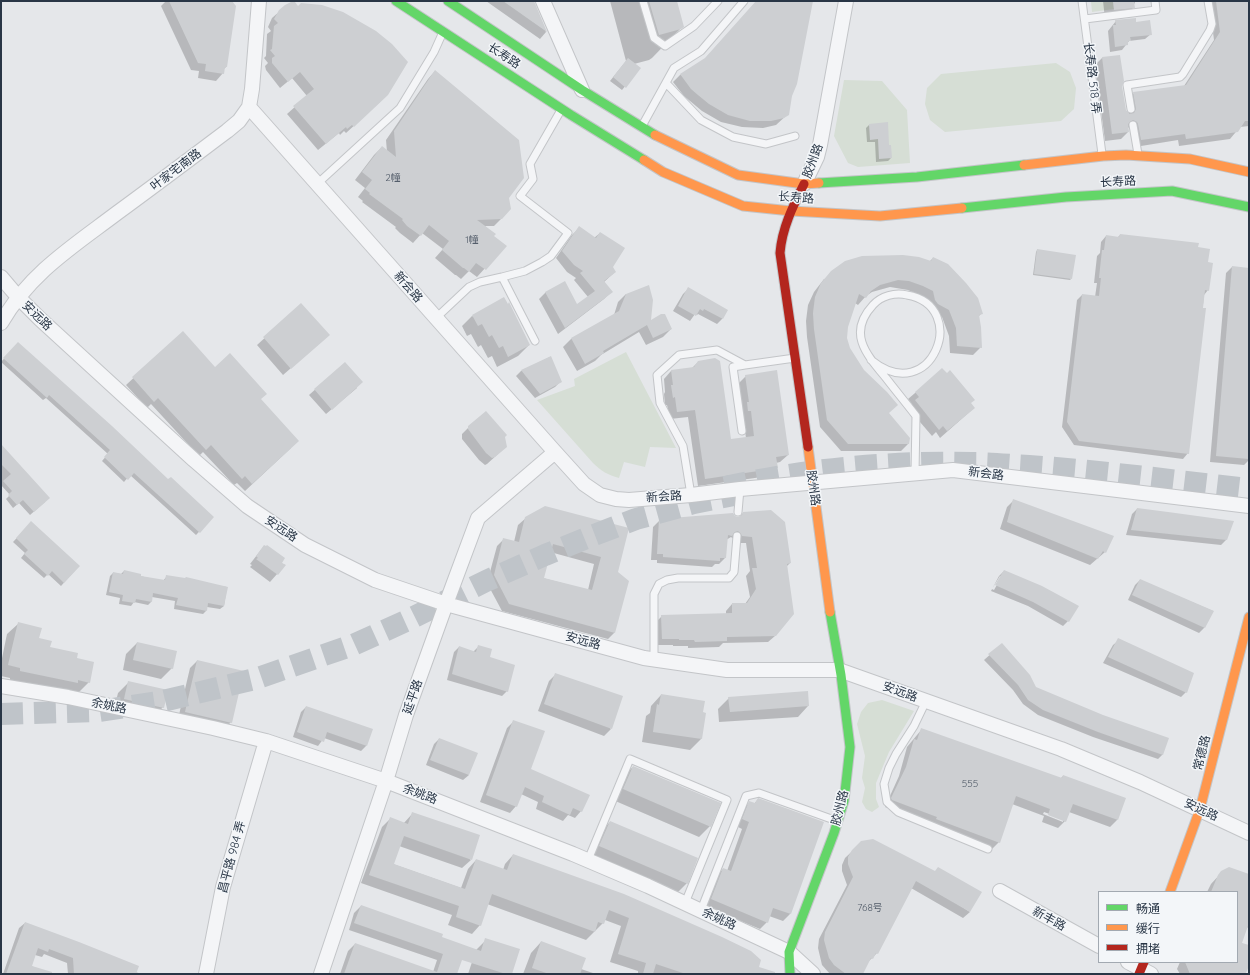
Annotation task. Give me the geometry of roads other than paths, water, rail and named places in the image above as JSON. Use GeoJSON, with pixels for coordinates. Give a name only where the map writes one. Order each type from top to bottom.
{"type":"FeatureCollection","features":[{"type":"Feature","properties":{"kind":"main road","name":"长寿路"},"geometry":{"type":"LineString","coordinates":[[396,1],[562,109],[663,172],[743,206],[790,211],[880,216],[1066,197],[1172,191],[1249,207]]}},
{"type":"Feature","properties":{"kind":"main road","name":"长寿路"},"geometry":{"type":"LineString","coordinates":[[448,1],[582,90],[641,127],[661,139],[738,175],[804,184],[917,177],[1103,156],[1138,156],[1190,159],[1249,172]]}},
{"type":"Feature","properties":{"kind":"main road","name":"胶州路"},"geometry":{"type":"LineString","coordinates":[[790,974],[789,952],[844,801],[850,747],[841,675],[826,591],[813,482],[780,253],[782,234],[790,211],[804,184]]}},
{"type":"Feature","properties":{"kind":"main road","name":"常德路"},"geometry":{"type":"LineString","coordinates":[[1170,891],[1200,809],[1249,617]]}},
{"type":"Feature","properties":{"kind":"street","name":"叶家宅南路"},"geometry":{"type":"LineString","coordinates":[[1,322],[18,297],[36,276],[65,252],[239,121],[249,106],[252,89],[259,1]]}},
{"type":"Feature","properties":{"kind":"street"},"geometry":{"type":"LineString","coordinates":[[543,1],[582,90]]}},
{"type":"Feature","properties":{"kind":"street","name":"胶州路"},"geometry":{"type":"LineString","coordinates":[[804,184],[817,157],[820,145],[845,1]]}},
{"type":"Feature","properties":{"kind":"street","name":"新会路"},"geometry":{"type":"LineString","coordinates":[[249,106],[555,452],[584,484],[600,495],[616,500],[629,500],[954,470],[1249,506]]}},
{"type":"Feature","properties":{"kind":"street","name":"安远路"},"geometry":{"type":"LineString","coordinates":[[1,277],[40,319],[151,421],[247,506],[305,545],[375,580],[446,604],[644,658],[727,670],[839,670],[1061,749],[1116,771],[1249,833]]}},
{"type":"Feature","properties":{"kind":"street","name":"延平路"},"geometry":{"type":"LineString","coordinates":[[321,974],[386,780],[406,715],[478,518],[555,452]]}},
{"type":"Feature","properties":{"kind":"street","name":"余姚路"},"geometry":{"type":"LineString","coordinates":[[1,686],[68,697],[213,728],[266,741],[386,780],[588,860],[701,910],[789,952],[813,974]]}},
{"type":"Feature","properties":{"kind":"street","name":"昌平路 984 弄"},"geometry":{"type":"LineString","coordinates":[[206,974],[223,887],[266,741]]}},
{"type":"Feature","properties":{"kind":"street","name":"新丰路"},"geometry":{"type":"LineString","coordinates":[[1000,891],[1098,945]]}},
{"type":"Feature","properties":{"kind":"street"},"geometry":{"type":"LineString","coordinates":[[1130,963],[1144,970]]}},
{"type":"Feature","properties":{"kind":"lane"},"geometry":{"type":"LineString","coordinates":[[643,1],[654,38],[665,46],[694,26],[718,1]]}},
{"type":"Feature","properties":{"kind":"lane"},"geometry":{"type":"LineString","coordinates":[[641,127],[674,68],[701,51],[744,1]]}},
{"type":"Feature","properties":{"kind":"lane","name":"长寿路 518 弄"},"geometry":{"type":"LineString","coordinates":[[1082,1],[1103,156]]}},
{"type":"Feature","properties":{"kind":"lane"},"geometry":{"type":"LineString","coordinates":[[1085,19],[1156,10],[1155,1]]}},
{"type":"Feature","properties":{"kind":"lane"},"geometry":{"type":"LineString","coordinates":[[1131,109],[1127,85],[1176,78],[1184,74],[1208,36],[1212,24],[1208,1]]}},
{"type":"Feature","properties":{"kind":"lane"},"geometry":{"type":"LineString","coordinates":[[317,184],[400,108],[434,52],[444,31]]}},
{"type":"Feature","properties":{"kind":"lane"},"geometry":{"type":"LineString","coordinates":[[666,83],[701,120],[733,137],[766,144],[795,136]]}},
{"type":"Feature","properties":{"kind":"lane"},"geometry":{"type":"LineString","coordinates":[[436,318],[469,287],[480,282],[502,278],[525,271],[542,262],[550,256],[568,233],[520,196],[533,179],[530,164],[562,109]]}},
{"type":"Feature","properties":{"kind":"lane"},"geometry":{"type":"LineString","coordinates":[[1133,125],[1138,156]]}},
{"type":"Feature","properties":{"kind":"lane"},"geometry":{"type":"LineString","coordinates":[[502,278],[536,341]]}},
{"type":"Feature","properties":{"kind":"lane"},"geometry":{"type":"LineString","coordinates":[[871,360],[881,368],[893,373],[906,373],[918,369],[929,362],[936,351],[940,339],[940,325],[926,302],[914,296],[901,294],[888,296],[876,302],[867,312],[861,330],[864,349],[871,360],[916,416],[915,473]]}},
{"type":"Feature","properties":{"kind":"lane"},"geometry":{"type":"LineString","coordinates":[[691,495],[683,446],[660,404],[657,375],[679,355],[717,350],[745,365]]}},
{"type":"Feature","properties":{"kind":"lane"},"geometry":{"type":"LineString","coordinates":[[742,431],[733,366],[795,358]]}},
{"type":"Feature","properties":{"kind":"lane"},"geometry":{"type":"LineString","coordinates":[[892,385],[890,380],[893,373]]}},
{"type":"Feature","properties":{"kind":"lane"},"geometry":{"type":"LineString","coordinates":[[738,512],[740,489]]}},
{"type":"Feature","properties":{"kind":"lane"},"geometry":{"type":"LineString","coordinates":[[654,659],[654,594],[659,584],[667,580],[678,578],[729,578],[734,572],[737,536]]}},
{"type":"Feature","properties":{"kind":"lane"},"geometry":{"type":"LineString","coordinates":[[926,701],[914,726],[889,768],[884,784],[887,802],[898,812],[988,849]]}},
{"type":"Feature","properties":{"kind":"lane"},"geometry":{"type":"LineString","coordinates":[[588,860],[630,759],[727,800],[685,903]]}},
{"type":"Feature","properties":{"kind":"lane"},"geometry":{"type":"LineString","coordinates":[[701,910],[746,796],[760,793],[837,821]]}},
{"type":"Feature","properties":{"kind":"tunnel"},"geometry":{"type":"LineString","coordinates":[[725,487],[786,475],[879,465],[910,463],[986,463],[1112,473],[1249,489]]}},
{"type":"Feature","properties":{"kind":"tunnel"},"geometry":{"type":"LineString","coordinates":[[1,714],[99,711],[159,702],[255,679],[353,645],[406,621],[486,581],[594,535],[636,519],[694,503],[739,494]]}}]}
